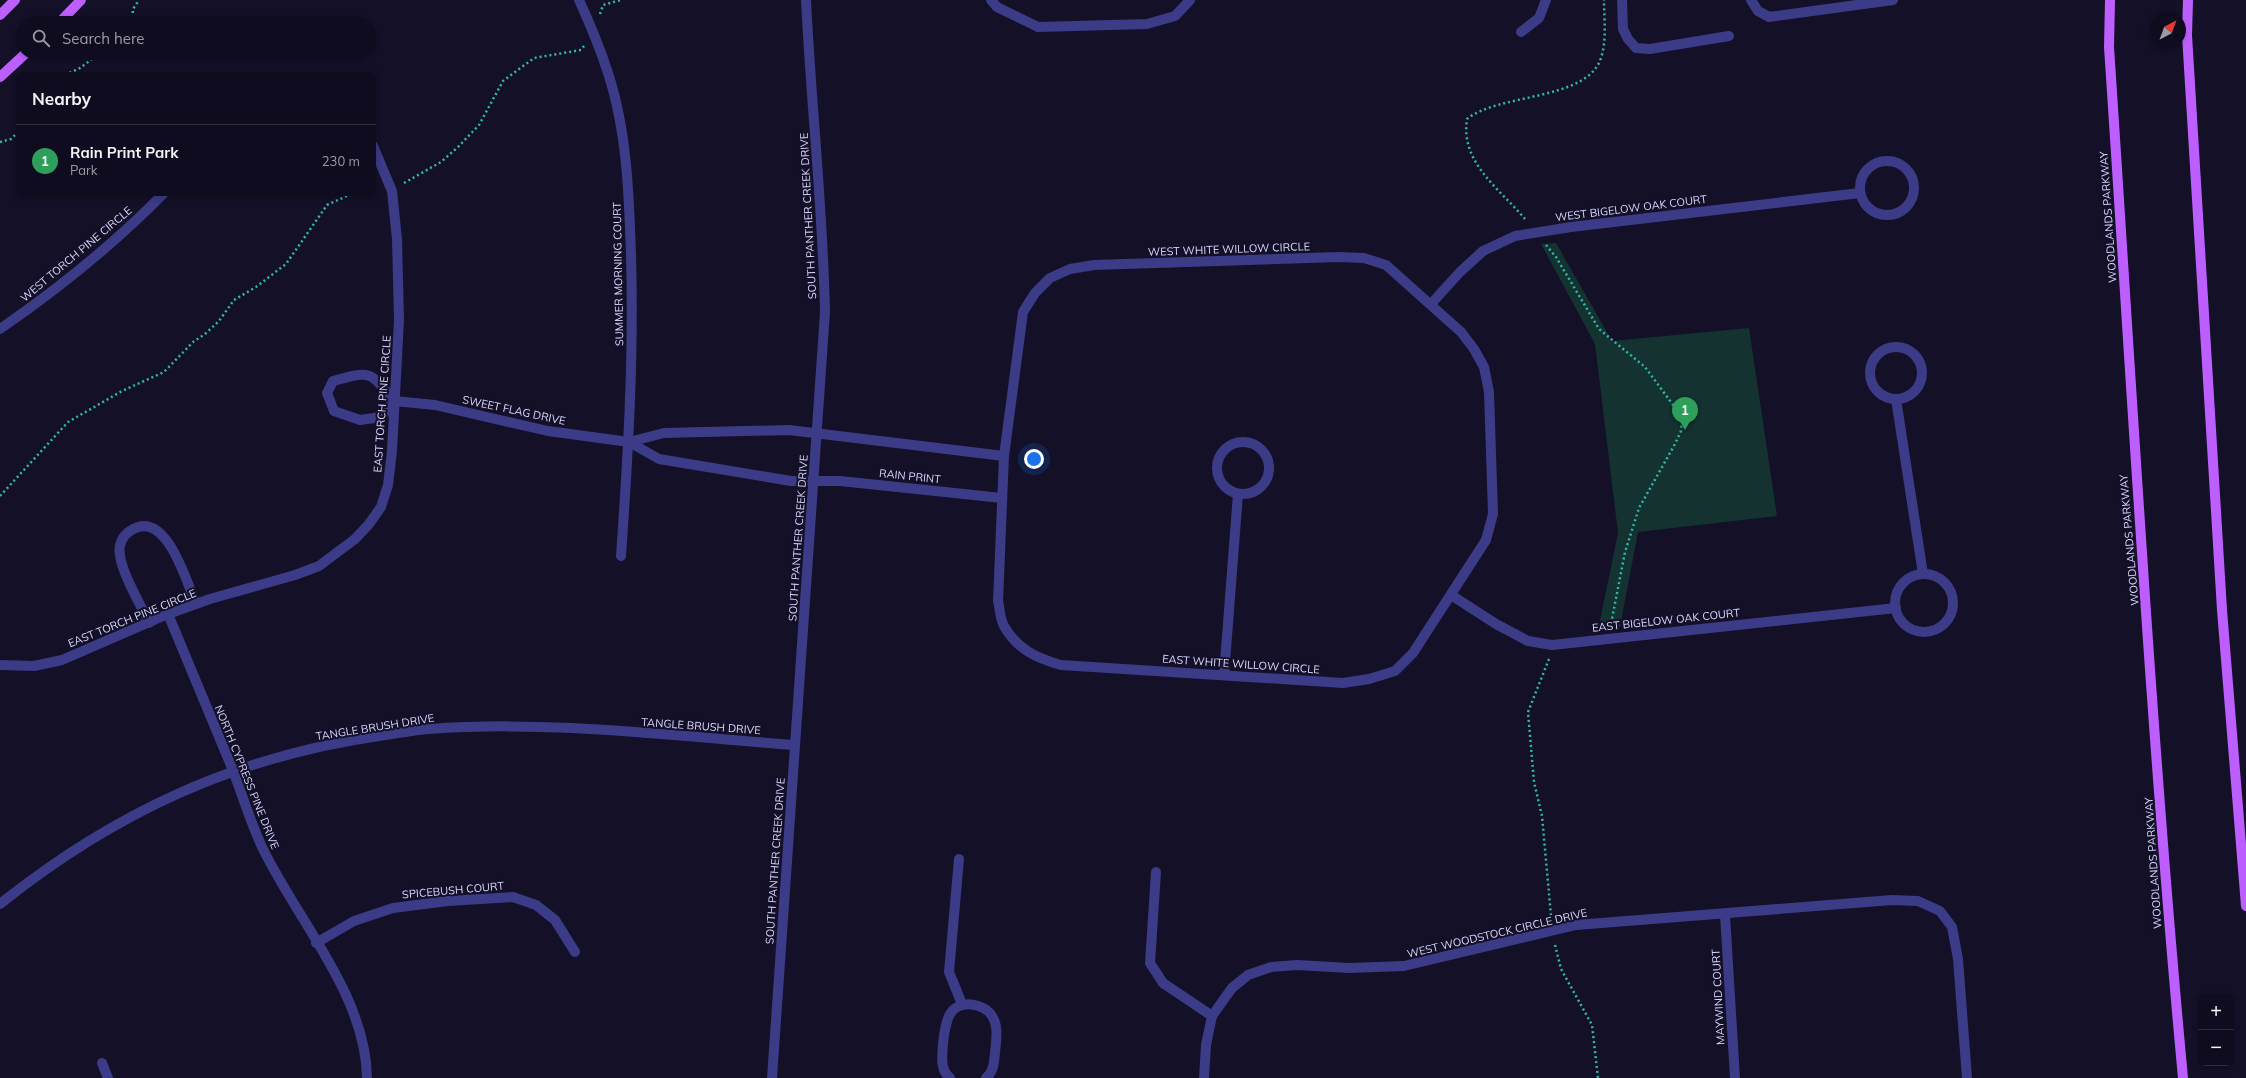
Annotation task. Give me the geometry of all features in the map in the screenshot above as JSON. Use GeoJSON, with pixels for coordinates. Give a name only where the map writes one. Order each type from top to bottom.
{"type":"FeatureCollection","features":[{"type":"Feature","properties":{"kind":"main road"},"geometry":{"type":"LineString","coordinates":[[0,15],[15,0]]}},
{"type":"Feature","properties":{"kind":"main road"},"geometry":{"type":"LineString","coordinates":[[66,16],[81,0]]}},
{"type":"Feature","properties":{"kind":"main road","name":"WOODLANDS PARKWAY"},"geometry":{"type":"LineString","coordinates":[[2110,0],[2109,48],[2134,442],[2168,914],[2183,1078]]}},
{"type":"Feature","properties":{"kind":"main road"},"geometry":{"type":"LineString","coordinates":[[2188,0],[2187,35],[2221,594],[2246,906]]}},
{"type":"Feature","properties":{"kind":"main road"},"geometry":{"type":"LineString","coordinates":[[0,77],[18,60]]}},
{"type":"Feature","properties":{"kind":"street","name":"SUMMER MORNING COURT"},"geometry":{"type":"LineString","coordinates":[[579,0],[594,33],[609,73],[626,159],[630,198],[633,313],[629,442],[621,556]]}},
{"type":"Feature","properties":{"kind":"street","name":"SOUTH PANTHER CREEK DRIVE"},"geometry":{"type":"LineString","coordinates":[[772,1078],[794,745],[818,435],[825,312],[824,269],[815,127],[810,78],[806,0]]}},
{"type":"Feature","properties":{"kind":"street"},"geometry":{"type":"LineString","coordinates":[[991,0],[997,7],[1038,27],[1147,24],[1175,16],[1190,0]]}},
{"type":"Feature","properties":{"kind":"street"},"geometry":{"type":"LineString","coordinates":[[1521,32],[1540,18],[1546,0]]}},
{"type":"Feature","properties":{"kind":"street"},"geometry":{"type":"LineString","coordinates":[[1622,0],[1622,29],[1636,48],[1650,49],[1729,36]]}},
{"type":"Feature","properties":{"kind":"street"},"geometry":{"type":"LineString","coordinates":[[1750,0],[1758,11],[1769,17],[1893,0]]}},
{"type":"Feature","properties":{"kind":"street","name":"EAST TORCH PINE CIRCLE"},"geometry":{"type":"LineString","coordinates":[[0,665],[34,666],[62,660],[168,614],[319,566],[355,540],[369,524],[380,507],[388,485],[399,320],[397,239],[392,190],[376,151]]}},
{"type":"Feature","properties":{"kind":"street"},"geometry":{"type":"LineString","coordinates":[[1883,161],[1893,161],[1904,166],[1911,173],[1914,182],[1914,196],[1908,207],[1893,215],[1884,216],[1874,212],[1865,204],[1860,193],[1863,175],[1869,168],[1883,161]]}},
{"type":"Feature","properties":{"kind":"street","name":"WEST BIGELOW OAK COURT"},"geometry":{"type":"LineString","coordinates":[[1431,304],[1460,272],[1483,251],[1515,236],[1536,232],[1860,193]]}},
{"type":"Feature","properties":{"kind":"street","name":"WEST TORCH PINE CIRCLE"},"geometry":{"type":"LineString","coordinates":[[0,329],[29,309],[123,233],[161,196]]}},
{"type":"Feature","properties":{"kind":"street","name":"WEST WHITE WILLOW CIRCLE"},"geometry":{"type":"LineString","coordinates":[[1004,456],[1023,312],[1035,293],[1050,278],[1070,269],[1094,265],[1331,257],[1364,258],[1386,265],[1461,332],[1474,349],[1484,367],[1489,392],[1491,436]]}},
{"type":"Feature","properties":{"kind":"street"},"geometry":{"type":"LineString","coordinates":[[1891,348],[1905,348],[1916,356],[1922,368],[1921,382],[1914,393],[1902,399],[1896,399],[1888,398],[1877,390],[1871,378],[1872,365],[1879,354],[1891,348]]}},
{"type":"Feature","properties":{"kind":"street"},"geometry":{"type":"LineString","coordinates":[[360,374],[375,377],[394,401],[381,417],[360,420],[334,411],[327,393],[333,381],[360,374]]}},
{"type":"Feature","properties":{"kind":"street"},"geometry":{"type":"LineString","coordinates":[[1896,399],[1923,574]]}},
{"type":"Feature","properties":{"kind":"street","name":"SWEET FLAG DRIVE"},"geometry":{"type":"LineString","coordinates":[[394,401],[442,406],[548,431],[629,442],[659,459],[791,481],[814,481]]}},
{"type":"Feature","properties":{"kind":"street","name":"SWEET FLAG DRIVE"},"geometry":{"type":"LineString","coordinates":[[629,442],[664,433],[789,430],[818,435]]}},
{"type":"Feature","properties":{"kind":"street"},"geometry":{"type":"LineString","coordinates":[[818,435],[1004,456]]}},
{"type":"Feature","properties":{"kind":"street","name":"EAST WHITE WILLOW CIRCLE"},"geometry":{"type":"LineString","coordinates":[[1004,456],[998,601],[1003,625],[1018,644],[1038,659],[1061,665],[1343,683],[1369,679],[1395,671],[1413,653],[1486,540],[1493,514],[1491,436]]}},
{"type":"Feature","properties":{"kind":"street"},"geometry":{"type":"LineString","coordinates":[[1248,442],[1259,447],[1267,456],[1270,468],[1268,479],[1261,489],[1250,494],[1238,494],[1228,489],[1220,480],[1217,469],[1219,457],[1226,448],[1237,443],[1248,442]]}},
{"type":"Feature","properties":{"kind":"street","name":"RAIN PRINT"},"geometry":{"type":"LineString","coordinates":[[814,481],[840,481],[1002,498]]}},
{"type":"Feature","properties":{"kind":"street"},"geometry":{"type":"LineString","coordinates":[[1224,675],[1238,494]]}},
{"type":"Feature","properties":{"kind":"street"},"geometry":{"type":"LineString","coordinates":[[149,623],[119,554],[123,539],[136,528],[150,527],[163,535],[177,560],[196,604]]}},
{"type":"Feature","properties":{"kind":"street"},"geometry":{"type":"LineString","coordinates":[[1923,574],[1934,576],[1943,581],[1952,593],[1953,609],[1944,625],[1926,632],[1915,630],[1906,626],[1900,618],[1896,608],[1896,596],[1904,582],[1923,574]]}},
{"type":"Feature","properties":{"kind":"street","name":"EAST BIGELOW OAK COURT"},"geometry":{"type":"LineString","coordinates":[[1451,595],[1496,624],[1528,641],[1552,645],[1896,608]]}},
{"type":"Feature","properties":{"kind":"street","name":"NORTH CYPRESS PINE DRIVE"},"geometry":{"type":"LineString","coordinates":[[168,614],[232,770],[249,818],[276,876],[335,972],[356,1018],[363,1039],[367,1078]]}},
{"type":"Feature","properties":{"kind":"street","name":"TANGLE BRUSH DRIVE"},"geometry":{"type":"LineString","coordinates":[[0,904],[64,855],[149,806],[232,770],[345,741],[428,729],[508,726],[600,730],[794,745]]}},
{"type":"Feature","properties":{"kind":"street"},"geometry":{"type":"LineString","coordinates":[[959,859],[949,972],[962,1004]]}},
{"type":"Feature","properties":{"kind":"street"},"geometry":{"type":"LineString","coordinates":[[1156,872],[1150,963],[1163,983],[1212,1016]]}},
{"type":"Feature","properties":{"kind":"street","name":"SPICEBUSH COURT"},"geometry":{"type":"LineString","coordinates":[[316,942],[354,921],[393,908],[448,901],[514,897],[536,905],[555,920],[575,952]]}},
{"type":"Feature","properties":{"kind":"street","name":"WEST WOODSTOCK CIRCLE DRIVE"},"geometry":{"type":"LineString","coordinates":[[1204,1078],[1206,1045],[1212,1016],[1238,984],[1248,975],[1271,967],[1296,966],[1349,968],[1404,966],[1576,925],[1725,915],[1892,900],[1918,901],[1940,911],[1952,927],[1958,959],[1967,1078]]}},
{"type":"Feature","properties":{"kind":"street","name":"MAYWIND COURT"},"geometry":{"type":"LineString","coordinates":[[1725,915],[1735,1078]]}},
{"type":"Feature","properties":{"kind":"street"},"geometry":{"type":"LineString","coordinates":[[950,1078],[946,1074],[942,1061],[944,1030],[950,1013],[962,1004],[973,1004],[982,1008],[992,1016],[997,1029],[994,1064],[989,1076],[986,1078]]}},
{"type":"Feature","properties":{"kind":"street"},"geometry":{"type":"LineString","coordinates":[[102,1063],[108,1078]]}},
{"type":"Feature","properties":{"kind":"path"},"geometry":{"type":"LineString","coordinates":[[132,16],[133,9],[139,0]]}},
{"type":"Feature","properties":{"kind":"path"},"geometry":{"type":"LineString","coordinates":[[392,190],[441,162],[458,147],[479,125],[503,81],[534,58],[581,50],[594,33],[604,5],[621,0]]}},
{"type":"Feature","properties":{"kind":"path"},"geometry":{"type":"LineString","coordinates":[[1604,0],[1604,38],[1600,59],[1595,69],[1582,79],[1558,90],[1491,106],[1475,112],[1467,119],[1465,133],[1472,156],[1487,179],[1536,232],[1556,257],[1599,329],[1645,367],[1682,417],[1681,431],[1640,508],[1625,552],[1610,620],[1611,638]]}},
{"type":"Feature","properties":{"kind":"path"},"geometry":{"type":"LineString","coordinates":[[71,72],[80,68],[91,60]]}},
{"type":"Feature","properties":{"kind":"path"},"geometry":{"type":"LineString","coordinates":[[0,142],[11,139],[16,134]]}},
{"type":"Feature","properties":{"kind":"path"},"geometry":{"type":"LineString","coordinates":[[0,496],[68,422],[122,391],[164,372],[193,342],[205,334],[219,320],[234,300],[256,287],[286,264],[327,205],[347,196]]}},
{"type":"Feature","properties":{"kind":"path"},"geometry":{"type":"LineString","coordinates":[[1552,645],[1548,662],[1528,712],[1534,782],[1542,816],[1556,956],[1561,969],[1592,1025],[1598,1078]]}},
{"type":"Feature","properties":{"kind":"green space"},"geometry":{"type":"Polygon","coordinates":[[[1556,243],[1612,341],[1749,328],[1777,516],[1638,532],[1620,627],[1598,630],[1618,533],[1595,344],[1541,244],[1556,243]]]}},
{"type":"Feature","properties":{"kind":"place","name":"Rain Print Park"},"geometry":{"type":"Point","coordinates":[1685,430]}}]}
